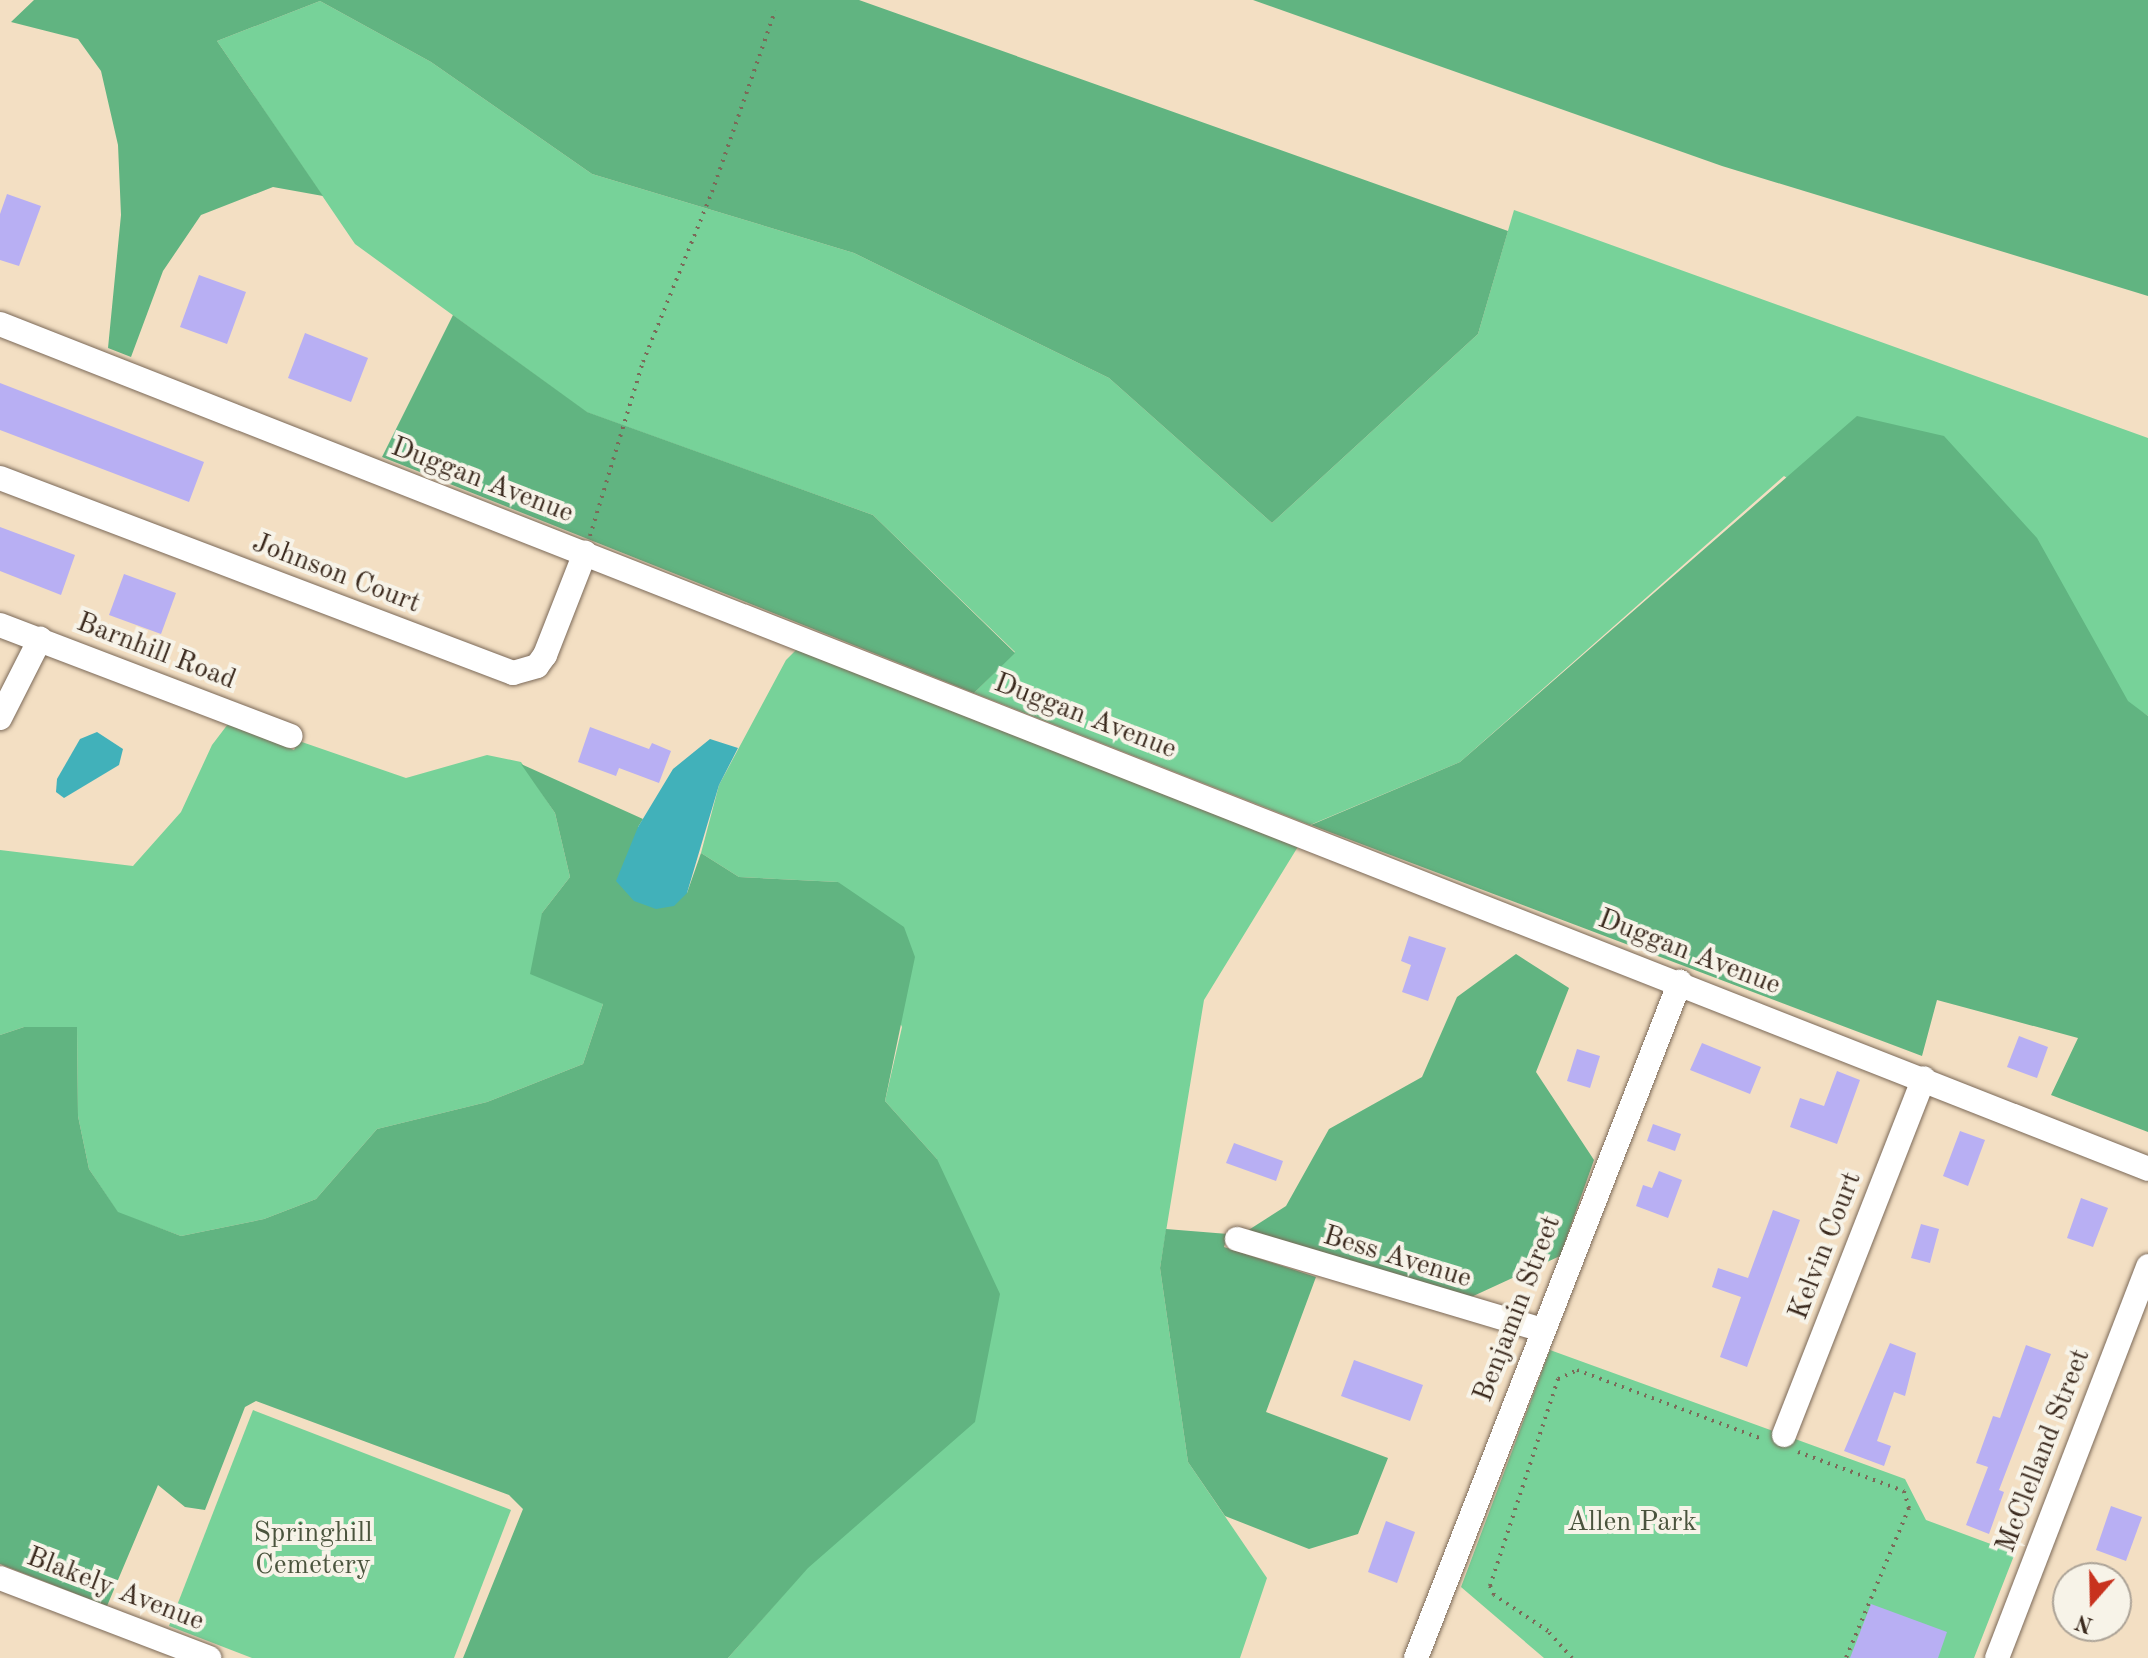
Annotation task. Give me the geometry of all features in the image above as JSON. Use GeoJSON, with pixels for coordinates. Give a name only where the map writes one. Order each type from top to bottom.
{"type":"FeatureCollection","features":[{"type":"Feature","properties":{"kind":"street","name":"Duggan Avenue"},"geometry":{"type":"LineString","coordinates":[[0,324],[1680,982],[2148,1169]]}},
{"type":"Feature","properties":{"kind":"street","name":"Johnson Court"},"geometry":{"type":"LineString","coordinates":[[0,478],[513,673],[537,666],[545,655],[585,553]]}},
{"type":"Feature","properties":{"kind":"street","name":"Barnhill Road"},"geometry":{"type":"LineString","coordinates":[[0,625],[290,736]]}},
{"type":"Feature","properties":{"kind":"street"},"geometry":{"type":"LineString","coordinates":[[0,718],[40,639]]}},
{"type":"Feature","properties":{"kind":"street","name":"Benjamin Street"},"geometry":{"type":"LineString","coordinates":[[1416,1658],[1680,982]]}},
{"type":"Feature","properties":{"kind":"street","name":"Kelvin Court"},"geometry":{"type":"LineString","coordinates":[[1780,1441],[1924,1078]]}},
{"type":"Feature","properties":{"kind":"street","name":"Bess Avenue"},"geometry":{"type":"LineString","coordinates":[[1237,1239],[1542,1330]]}},
{"type":"Feature","properties":{"kind":"street","name":"McClelland Street"},"geometry":{"type":"LineString","coordinates":[[1997,1658],[2148,1266]]}},
{"type":"Feature","properties":{"kind":"street","name":"Blakely Avenue"},"geometry":{"type":"LineString","coordinates":[[0,1578],[209,1658]]}},
{"type":"Feature","properties":{"kind":"path"},"geometry":{"type":"LineString","coordinates":[[585,553],[643,362],[712,192],[775,11]]}},
{"type":"Feature","properties":{"kind":"path"},"geometry":{"type":"LineString","coordinates":[[1572,1658],[1548,1631],[1494,1595],[1490,1586],[1558,1379],[1577,1370],[1780,1441],[1904,1491],[1909,1508],[1846,1658]]}},
{"type":"Feature","properties":{"kind":"green space"},"geometry":{"type":"Polygon","coordinates":[[[34,0],[859,0],[1508,231],[1478,334],[1272,523],[1109,378],[854,253],[592,174],[431,62],[320,1],[217,41],[323,196],[273,187],[201,215],[163,271],[131,357],[108,348],[121,215],[118,145],[101,71],[78,39],[11,22],[34,0]]]}},
{"type":"Feature","properties":{"kind":"green space"},"geometry":{"type":"Polygon","coordinates":[[[1253,0],[2148,0],[2148,296],[1722,166],[1253,0]]]}},
{"type":"Feature","properties":{"kind":"green space"},"geometry":{"type":"Polygon","coordinates":[[[320,1],[431,62],[592,174],[854,253],[1109,378],[1272,523],[1478,334],[1514,210],[2148,438],[2148,716],[1784,476],[1460,762],[1310,825],[974,693],[1015,652],[873,515],[586,412],[355,244],[217,41],[320,1]]]}},
{"type":"Feature","properties":{"kind":"green space"},"geometry":{"type":"Polygon","coordinates":[[[453,315],[587,412],[873,515],[1015,653],[974,693],[382,457],[453,315]]]}},
{"type":"Feature","properties":{"kind":"green space"},"geometry":{"type":"Polygon","coordinates":[[[1857,416],[1944,436],[2037,538],[2128,701],[2148,716],[2148,1132],[2051,1095],[2078,1038],[1937,1000],[1922,1056],[1311,825],[1460,762],[1857,416]]]}},
{"type":"Feature","properties":{"kind":"green space"},"geometry":{"type":"Polygon","coordinates":[[[797,649],[1299,845],[1204,1000],[1160,1268],[1188,1462],[1267,1578],[1240,1658],[728,1658],[807,1568],[937,1159],[885,1101],[902,1027],[838,882],[739,877],[701,853],[719,785],[786,660],[797,649]]]}},
{"type":"Feature","properties":{"kind":"green space"},"geometry":{"type":"Polygon","coordinates":[[[228,724],[294,750],[299,741],[406,778],[487,755],[521,762],[555,813],[570,877],[542,913],[603,1004],[583,1064],[487,1102],[377,1129],[316,1199],[264,1219],[181,1236],[118,1213],[89,1169],[78,1116],[77,1027],[24,1027],[0,1035],[0,850],[133,866],[181,812],[212,745],[228,724]]]}},
{"type":"Feature","properties":{"kind":"green space"},"geometry":{"type":"Polygon","coordinates":[[[521,764],[643,819],[638,827],[687,893],[701,853],[739,877],[838,882],[904,927],[915,957],[885,1101],[937,1159],[1000,1294],[975,1422],[808,1568],[728,1658],[463,1658],[523,1509],[509,1495],[256,1401],[245,1407],[205,1510],[185,1507],[158,1485],[107,1606],[0,1564],[0,1035],[24,1027],[77,1027],[78,1116],[89,1169],[118,1212],[181,1236],[264,1219],[316,1199],[377,1129],[487,1102],[583,1064],[603,1004],[530,974],[542,913],[570,877],[555,813],[521,764]]]}},
{"type":"Feature","properties":{"kind":"green space"},"geometry":{"type":"Polygon","coordinates":[[[1516,954],[1569,988],[1536,1072],[1594,1160],[1560,1256],[1469,1298],[1247,1231],[1286,1206],[1329,1129],[1422,1077],[1457,997],[1516,954]]]}},
{"type":"Feature","properties":{"kind":"green space"},"geometry":{"type":"Polygon","coordinates":[[[1166,1229],[1228,1234],[1224,1247],[1316,1277],[1266,1412],[1388,1458],[1358,1534],[1309,1549],[1225,1516],[1188,1462],[1160,1268],[1166,1229]]]}},
{"type":"Feature","properties":{"kind":"green space","name":"Allen Park"},"geometry":{"type":"Polygon","coordinates":[[[1550,1350],[1905,1479],[1926,1520],[2015,1553],[1974,1658],[1544,1658],[1461,1587],[1550,1350]]]}},
{"type":"Feature","properties":{"kind":"green space","name":"Springhill Cemetery"},"geometry":{"type":"Polygon","coordinates":[[[253,1410],[511,1510],[454,1658],[252,1658],[169,1626],[253,1410]]]}},
{"type":"Feature","properties":{"kind":"water"},"geometry":{"type":"Polygon","coordinates":[[[97,732],[123,749],[119,765],[64,798],[56,792],[57,779],[80,739],[97,732]]]}},
{"type":"Feature","properties":{"kind":"water"},"geometry":{"type":"Polygon","coordinates":[[[710,739],[738,748],[719,785],[687,893],[674,906],[656,909],[634,901],[616,881],[638,827],[673,769],[710,739]]]}},
{"type":"Feature","properties":{"kind":"building"},"geometry":{"type":"Polygon","coordinates":[[[7,194],[41,206],[19,266],[0,260],[0,214],[7,194]]]}},
{"type":"Feature","properties":{"kind":"building"},"geometry":{"type":"Polygon","coordinates":[[[199,275],[246,292],[227,344],[180,327],[199,275]]]}},
{"type":"Feature","properties":{"kind":"building"},"geometry":{"type":"Polygon","coordinates":[[[305,333],[368,358],[351,402],[288,378],[305,333]]]}},
{"type":"Feature","properties":{"kind":"building"},"geometry":{"type":"Polygon","coordinates":[[[0,383],[204,462],[189,502],[0,430],[0,383]]]}},
{"type":"Feature","properties":{"kind":"building"},"geometry":{"type":"Polygon","coordinates":[[[0,527],[75,555],[61,595],[0,571],[0,527]]]}},
{"type":"Feature","properties":{"kind":"building"},"geometry":{"type":"Polygon","coordinates":[[[124,574],[176,593],[161,634],[109,615],[124,574]]]}},
{"type":"Feature","properties":{"kind":"building"},"geometry":{"type":"Polygon","coordinates":[[[590,727],[649,749],[652,743],[671,751],[659,783],[619,768],[616,776],[578,762],[590,727]]]}},
{"type":"Feature","properties":{"kind":"building"},"geometry":{"type":"Polygon","coordinates":[[[1409,936],[1446,948],[1428,1001],[1402,992],[1411,965],[1401,961],[1409,936]]]}},
{"type":"Feature","properties":{"kind":"building"},"geometry":{"type":"Polygon","coordinates":[[[2019,1036],[2048,1047],[2037,1078],[2007,1067],[2019,1036]]]}},
{"type":"Feature","properties":{"kind":"building"},"geometry":{"type":"Polygon","coordinates":[[[1702,1043],[1761,1067],[1750,1094],[1690,1070],[1702,1043]]]}},
{"type":"Feature","properties":{"kind":"building"},"geometry":{"type":"Polygon","coordinates":[[[1577,1049],[1600,1056],[1590,1088],[1567,1081],[1577,1049]]]}},
{"type":"Feature","properties":{"kind":"building"},"geometry":{"type":"Polygon","coordinates":[[[1837,1071],[1860,1080],[1837,1144],[1790,1127],[1800,1098],[1824,1106],[1837,1071]]]}},
{"type":"Feature","properties":{"kind":"building"},"geometry":{"type":"Polygon","coordinates":[[[1653,1124],[1681,1134],[1675,1151],[1647,1141],[1653,1124]]]}},
{"type":"Feature","properties":{"kind":"building"},"geometry":{"type":"Polygon","coordinates":[[[1960,1131],[1985,1140],[1968,1186],[1943,1176],[1960,1131]]]}},
{"type":"Feature","properties":{"kind":"building"},"geometry":{"type":"Polygon","coordinates":[[[1234,1143],[1283,1161],[1276,1181],[1226,1163],[1234,1143]]]}},
{"type":"Feature","properties":{"kind":"building"},"geometry":{"type":"Polygon","coordinates":[[[1659,1171],[1682,1180],[1668,1218],[1636,1206],[1643,1185],[1652,1188],[1659,1171]]]}},
{"type":"Feature","properties":{"kind":"building"},"geometry":{"type":"Polygon","coordinates":[[[2081,1198],[2108,1208],[2093,1247],[2067,1238],[2081,1198]]]}},
{"type":"Feature","properties":{"kind":"building"},"geometry":{"type":"Polygon","coordinates":[[[1773,1210],[1800,1220],[1747,1367],[1720,1357],[1741,1297],[1712,1287],[1718,1268],[1748,1278],[1773,1210]]]}},
{"type":"Feature","properties":{"kind":"building"},"geometry":{"type":"Polygon","coordinates":[[[1921,1224],[1939,1229],[1930,1263],[1911,1258],[1921,1224]]]}},
{"type":"Feature","properties":{"kind":"building"},"geometry":{"type":"Polygon","coordinates":[[[1890,1343],[1916,1353],[1905,1396],[1894,1392],[1877,1441],[1891,1446],[1884,1466],[1844,1451],[1890,1343]]]}},
{"type":"Feature","properties":{"kind":"building"},"geometry":{"type":"Polygon","coordinates":[[[2026,1345],[2051,1354],[1999,1490],[2004,1492],[1989,1534],[1966,1525],[1988,1467],[1976,1463],[1993,1416],[2000,1418],[2026,1345]]]}},
{"type":"Feature","properties":{"kind":"building"},"geometry":{"type":"Polygon","coordinates":[[[1354,1360],[1423,1385],[1410,1421],[1341,1396],[1354,1360]]]}},
{"type":"Feature","properties":{"kind":"building"},"geometry":{"type":"Polygon","coordinates":[[[2111,1506],[2142,1517],[2126,1561],[2096,1550],[2111,1506]]]}},
{"type":"Feature","properties":{"kind":"building"},"geometry":{"type":"Polygon","coordinates":[[[1386,1521],[1415,1532],[1397,1583],[1368,1572],[1386,1521]]]}},
{"type":"Feature","properties":{"kind":"building"},"geometry":{"type":"Polygon","coordinates":[[[1871,1604],[1947,1632],[1938,1658],[1850,1658],[1871,1604]]]}}]}
